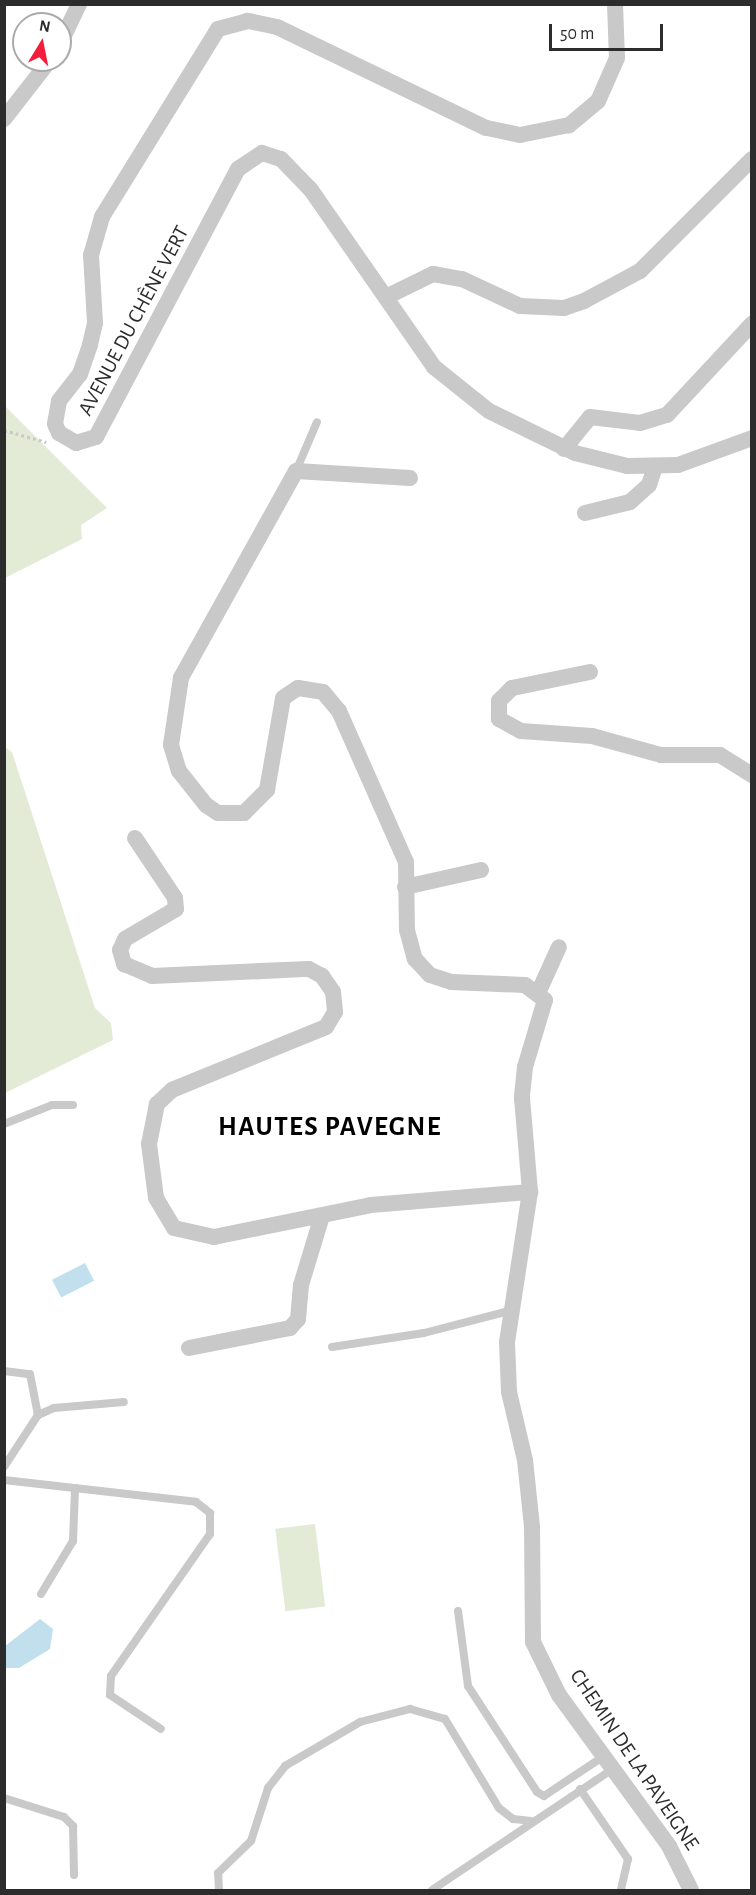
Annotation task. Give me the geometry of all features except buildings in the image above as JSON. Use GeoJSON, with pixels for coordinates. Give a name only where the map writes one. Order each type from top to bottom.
{"type":"FeatureCollection","features":[{"type":"Feature","properties":{"kind":"street"},"geometry":{"type":"LineString","coordinates":[[72,19],[79,4]]}},
{"type":"Feature","properties":{"kind":"street","name":"AVENUE DU CHÊNE VERT"},"geometry":{"type":"LineString","coordinates":[[615,4],[617,58],[598,101],[569,124],[520,135],[486,128],[269,24],[230,22],[218,29],[102,217],[91,255],[95,323],[80,374],[55,414],[59,434],[76,443],[96,437],[104,427],[238,169],[253,155],[273,154],[296,174],[388,296],[434,367],[489,411],[564,449],[627,466],[654,466],[708,458],[752,438]]}},
{"type":"Feature","properties":{"kind":"street"},"geometry":{"type":"LineString","coordinates":[[4,119],[41,72]]}},
{"type":"Feature","properties":{"kind":"street"},"geometry":{"type":"LineString","coordinates":[[388,296],[419,276],[433,274],[462,279],[520,306],[564,308],[584,302],[639,271],[752,159]]}},
{"type":"Feature","properties":{"kind":"street"},"geometry":{"type":"LineString","coordinates":[[564,449],[590,417],[640,423],[667,415],[752,324]]}},
{"type":"Feature","properties":{"kind":"street"},"geometry":{"type":"LineString","coordinates":[[585,513],[630,502],[649,485],[654,466]]}},
{"type":"Feature","properties":{"kind":"street"},"geometry":{"type":"LineString","coordinates":[[410,478],[296,471],[218,611],[175,700],[170,735],[178,771],[218,813],[243,813],[267,790],[283,698],[298,688],[315,687],[339,711],[406,862],[406,930],[416,959],[430,975],[451,982],[525,985],[539,991],[559,948]]}},
{"type":"Feature","properties":{"kind":"street"},"geometry":{"type":"LineString","coordinates":[[590,672],[512,688],[499,701],[500,719],[521,731],[592,736],[661,755],[720,755],[752,775]]}},
{"type":"Feature","properties":{"kind":"street"},"geometry":{"type":"LineString","coordinates":[[135,838],[175,898],[176,909],[125,939],[120,950],[124,964],[152,976],[309,969],[322,976],[333,992],[335,1012],[326,1027],[172,1090],[158,1104],[149,1144],[163,1217],[190,1235],[214,1237],[371,1205],[530,1192]]}},
{"type":"Feature","properties":{"kind":"street"},"geometry":{"type":"LineString","coordinates":[[405,887],[481,870]]}},
{"type":"Feature","properties":{"kind":"street","name":"CHEMIN DE LA PAVEIGNE"},"geometry":{"type":"LineString","coordinates":[[539,991],[545,1006],[525,1067],[522,1098],[530,1192],[509,1311],[509,1392],[525,1460],[531,1527],[533,1642],[560,1695],[669,1846],[691,1890]]}},
{"type":"Feature","properties":{"kind":"street"},"geometry":{"type":"LineString","coordinates":[[189,1348],[290,1328],[298,1319],[301,1285],[322,1216]]}},
{"type":"Feature","properties":{"kind":"lane"},"geometry":{"type":"LineString","coordinates":[[296,471],[317,422]]}},
{"type":"Feature","properties":{"kind":"lane"},"geometry":{"type":"LineString","coordinates":[[4,1124],[52,1105],[74,1106]]}},
{"type":"Feature","properties":{"kind":"lane"},"geometry":{"type":"LineString","coordinates":[[332,1347],[424,1333],[509,1311]]}},
{"type":"Feature","properties":{"kind":"lane"},"geometry":{"type":"LineString","coordinates":[[4,1371],[30,1374],[38,1415]]}},
{"type":"Feature","properties":{"kind":"lane"},"geometry":{"type":"LineString","coordinates":[[4,1467],[38,1415],[54,1408],[124,1402]]}},
{"type":"Feature","properties":{"kind":"lane"},"geometry":{"type":"LineString","coordinates":[[4,1480],[196,1502],[210,1513],[210,1534],[111,1676],[110,1695],[161,1729]]}},
{"type":"Feature","properties":{"kind":"lane"},"geometry":{"type":"LineString","coordinates":[[41,1594],[73,1541],[75,1488]]}},
{"type":"Feature","properties":{"kind":"lane"},"geometry":{"type":"LineString","coordinates":[[458,1611],[468,1686],[537,1792],[544,1796],[608,1763]]}},
{"type":"Feature","properties":{"kind":"lane"},"geometry":{"type":"LineString","coordinates":[[219,1890],[218,1873],[251,1841],[268,1788],[285,1767],[360,1722],[410,1709],[446,1719],[499,1808],[513,1819],[531,1821]]}},
{"type":"Feature","properties":{"kind":"lane"},"geometry":{"type":"LineString","coordinates":[[432,1890],[580,1789],[608,1763]]}},
{"type":"Feature","properties":{"kind":"lane"},"geometry":{"type":"LineString","coordinates":[[580,1789],[628,1859],[621,1890]]}},
{"type":"Feature","properties":{"kind":"lane"},"geometry":{"type":"LineString","coordinates":[[4,1798],[64,1817],[74,1826],[74,1875]]}},
{"type":"Feature","properties":{"kind":"path"},"geometry":{"type":"LineString","coordinates":[[4,430],[43,442],[53,442],[59,434]]}},
{"type":"Feature","properties":{"kind":"green space"},"geometry":{"type":"Polygon","coordinates":[[[5,406],[107,508],[81,525],[82,539],[5,578],[5,406]]]}},
{"type":"Feature","properties":{"kind":"green space"},"geometry":{"type":"Polygon","coordinates":[[[5,747],[12,752],[95,1008],[111,1023],[113,1040],[5,1093],[5,747]]]}},
{"type":"Feature","properties":{"kind":"green space"},"geometry":{"type":"Polygon","coordinates":[[[315,1524],[325,1606],[285,1611],[275,1529],[315,1524]]]}},
{"type":"Feature","properties":{"kind":"water"},"geometry":{"type":"Polygon","coordinates":[[[85,1263],[94,1281],[61,1298],[52,1280],[85,1263]]]}},
{"type":"Feature","properties":{"kind":"water"},"geometry":{"type":"Polygon","coordinates":[[[40,1619],[53,1629],[50,1649],[19,1668],[5,1668],[5,1646],[40,1619]]]}},
{"type":"Feature","properties":{"kind":"district","name":"HAUTES PAVEGNE"},"geometry":{"type":"Point","coordinates":[330,1127]}}]}
